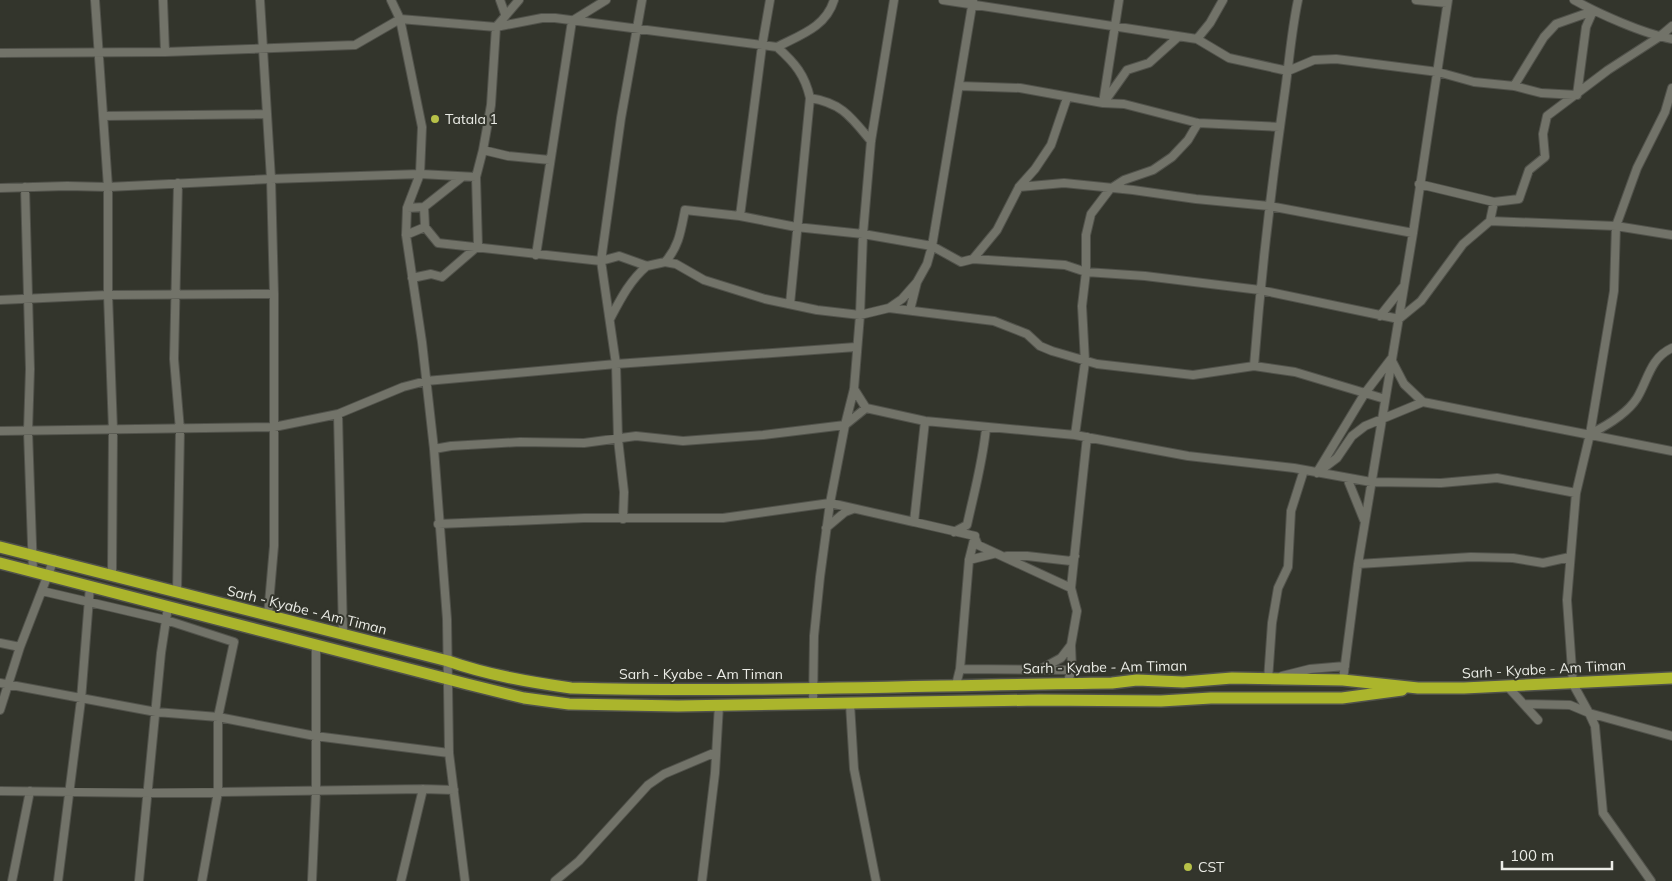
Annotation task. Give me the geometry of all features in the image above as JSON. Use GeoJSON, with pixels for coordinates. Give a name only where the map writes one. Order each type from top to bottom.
{"type":"FeatureCollection","features":[{"type":"Feature","properties":{"kind":"highway","name":"Sarh - Kyabe - Am Timan"},"geometry":{"type":"LineString","coordinates":[[0,547],[54,559],[177,593],[448,661],[472,669],[528,682],[571,688],[813,688],[1137,680],[1183,682],[1232,678],[1344,680],[1418,688]]}},
{"type":"Feature","properties":{"kind":"highway","name":"Sarh - Kyabe - Am Timan"},"geometry":{"type":"LineString","coordinates":[[0,564],[524,698],[569,704],[850,704],[1040,700],[1161,701],[1212,698],[1342,698],[1418,688],[1573,684],[1672,678]]}},
{"type":"Feature","properties":{"kind":"street"},"geometry":{"type":"LineString","coordinates":[[95,0],[108,187],[108,295],[113,430],[112,575]]}},
{"type":"Feature","properties":{"kind":"street"},"geometry":{"type":"LineString","coordinates":[[163,0],[165,52]]}},
{"type":"Feature","properties":{"kind":"street"},"geometry":{"type":"LineString","coordinates":[[260,0],[271,178],[274,294],[274,546],[268,615]]}},
{"type":"Feature","properties":{"kind":"street"},"geometry":{"type":"LineString","coordinates":[[391,0],[400,20],[422,127],[420,174],[408,208],[406,235],[434,449],[438,524],[447,619],[449,753],[465,881]]}},
{"type":"Feature","properties":{"kind":"street"},"geometry":{"type":"LineString","coordinates":[[500,0],[505,14]]}},
{"type":"Feature","properties":{"kind":"street"},"geometry":{"type":"LineString","coordinates":[[478,246],[476,177],[492,104],[496,26],[519,0]]}},
{"type":"Feature","properties":{"kind":"street"},"geometry":{"type":"LineString","coordinates":[[536,255],[572,21],[606,0]]}},
{"type":"Feature","properties":{"kind":"street"},"geometry":{"type":"LineString","coordinates":[[623,519],[624,492],[618,439],[616,364],[601,261],[642,0]]}},
{"type":"Feature","properties":{"kind":"street"},"geometry":{"type":"LineString","coordinates":[[740,216],[762,46],[770,0]]}},
{"type":"Feature","properties":{"kind":"street"},"geometry":{"type":"LineString","coordinates":[[777,48],[820,24],[828,16],[834,0]]}},
{"type":"Feature","properties":{"kind":"street"},"geometry":{"type":"LineString","coordinates":[[813,704],[814,636],[826,528],[845,425],[854,389],[860,315],[863,234],[871,141],[894,0]]}},
{"type":"Feature","properties":{"kind":"street"},"geometry":{"type":"LineString","coordinates":[[943,0],[973,3],[1196,39],[1228,58],[1288,72],[1314,60],[1336,59],[1438,72],[1474,82],[1514,86],[1541,93],[1577,95]]}},
{"type":"Feature","properties":{"kind":"street"},"geometry":{"type":"LineString","coordinates":[[1103,104],[1119,0]]}},
{"type":"Feature","properties":{"kind":"street"},"geometry":{"type":"LineString","coordinates":[[1196,39],[1224,0]]}},
{"type":"Feature","properties":{"kind":"street"},"geometry":{"type":"LineString","coordinates":[[1254,366],[1269,206],[1288,72],[1290,36],[1298,0]]}},
{"type":"Feature","properties":{"kind":"street"},"geometry":{"type":"LineString","coordinates":[[1344,680],[1364,520],[1413,233],[1447,1],[1416,0]]}},
{"type":"Feature","properties":{"kind":"street"},"geometry":{"type":"LineString","coordinates":[[1574,0],[1593,11],[1659,37],[1672,39]]}},
{"type":"Feature","properties":{"kind":"street"},"geometry":{"type":"LineString","coordinates":[[889,308],[902,299],[917,282],[927,264],[932,246],[973,3]]}},
{"type":"Feature","properties":{"kind":"street"},"geometry":{"type":"LineString","coordinates":[[1514,86],[1544,37],[1556,24],[1593,11]]}},
{"type":"Feature","properties":{"kind":"street"},"geometry":{"type":"LineString","coordinates":[[1577,95],[1586,27],[1593,11]]}},
{"type":"Feature","properties":{"kind":"street"},"geometry":{"type":"LineString","coordinates":[[0,53],[165,52],[355,45],[400,20],[496,26],[542,18],[777,48],[798,68],[806,80],[810,98],[790,304]]}},
{"type":"Feature","properties":{"kind":"street"},"geometry":{"type":"LineString","coordinates":[[1419,184],[1494,202],[1519,199],[1529,170],[1544,157],[1543,134],[1547,116],[1608,70],[1659,37],[1672,26]]}},
{"type":"Feature","properties":{"kind":"street"},"geometry":{"type":"LineString","coordinates":[[1103,104],[1127,70],[1149,63],[1178,37]]}},
{"type":"Feature","properties":{"kind":"street"},"geometry":{"type":"LineString","coordinates":[[959,86],[1020,88],[1103,104],[1124,104],[1198,123],[1280,127]]}},
{"type":"Feature","properties":{"kind":"street"},"geometry":{"type":"LineString","coordinates":[[1651,881],[1603,813],[1595,726],[1573,684],[1567,600],[1576,493],[1590,434],[1614,291],[1616,226],[1643,152],[1664,112],[1672,88]]}},
{"type":"Feature","properties":{"kind":"street"},"geometry":{"type":"LineString","coordinates":[[810,98],[829,101],[840,108],[871,141]]}},
{"type":"Feature","properties":{"kind":"street"},"geometry":{"type":"LineString","coordinates":[[973,259],[998,230],[1019,187],[1052,145],[1067,98]]}},
{"type":"Feature","properties":{"kind":"street"},"geometry":{"type":"LineString","coordinates":[[1664,112],[1672,118]]}},
{"type":"Feature","properties":{"kind":"street"},"geometry":{"type":"LineString","coordinates":[[103,116],[267,114]]}},
{"type":"Feature","properties":{"kind":"street"},"geometry":{"type":"LineString","coordinates":[[1075,435],[1086,362],[1082,306],[1086,272],[1086,236],[1091,214],[1110,189],[1124,180],[1153,170],[1172,157],[1188,140],[1198,123]]}},
{"type":"Feature","properties":{"kind":"street"},"geometry":{"type":"LineString","coordinates":[[483,150],[508,156],[550,160]]}},
{"type":"Feature","properties":{"kind":"street"},"geometry":{"type":"LineString","coordinates":[[0,188],[108,187],[271,178],[420,174],[476,177]]}},
{"type":"Feature","properties":{"kind":"street"},"geometry":{"type":"LineString","coordinates":[[408,208],[424,207],[462,177]]}},
{"type":"Feature","properties":{"kind":"street"},"geometry":{"type":"LineString","coordinates":[[177,593],[180,430],[174,359],[178,182]]}},
{"type":"Feature","properties":{"kind":"street"},"geometry":{"type":"LineString","coordinates":[[1019,187],[1064,183],[1269,206],[1413,233]]}},
{"type":"Feature","properties":{"kind":"street"},"geometry":{"type":"LineString","coordinates":[[26,187],[30,369],[28,431],[33,572]]}},
{"type":"Feature","properties":{"kind":"street"},"geometry":{"type":"LineString","coordinates":[[665,262],[673,253],[680,238],[685,210],[740,216],[796,227],[863,234],[932,246],[961,262],[973,259],[1065,265],[1086,272],[1145,276],[1260,290],[1399,319],[1421,301],[1463,244],[1490,222],[1494,202]]}},
{"type":"Feature","properties":{"kind":"street"},"geometry":{"type":"LineString","coordinates":[[424,207],[425,227],[438,243],[601,261],[619,256],[647,266]]}},
{"type":"Feature","properties":{"kind":"street"},"geometry":{"type":"LineString","coordinates":[[1490,222],[1616,226],[1672,235]]}},
{"type":"Feature","properties":{"kind":"street"},"geometry":{"type":"LineString","coordinates":[[406,235],[425,227]]}},
{"type":"Feature","properties":{"kind":"street"},"geometry":{"type":"LineString","coordinates":[[412,278],[431,274],[442,277],[478,246]]}},
{"type":"Feature","properties":{"kind":"street"},"geometry":{"type":"LineString","coordinates":[[673,253],[676,264]]}},
{"type":"Feature","properties":{"kind":"street"},"geometry":{"type":"LineString","coordinates":[[610,319],[623,294],[637,275],[647,266],[665,262],[676,264],[704,280],[816,310],[860,315],[889,308],[994,321],[1027,334],[1040,346],[1086,362],[1193,375],[1254,366],[1295,372],[1385,399]]}},
{"type":"Feature","properties":{"kind":"street"},"geometry":{"type":"LineString","coordinates":[[910,310],[917,282]]}},
{"type":"Feature","properties":{"kind":"street"},"geometry":{"type":"LineString","coordinates":[[1380,316],[1404,285]]}},
{"type":"Feature","properties":{"kind":"street"},"geometry":{"type":"LineString","coordinates":[[0,300],[108,295],[274,294]]}},
{"type":"Feature","properties":{"kind":"street"},"geometry":{"type":"LineString","coordinates":[[0,431],[274,428],[338,414],[403,387],[426,381],[616,364],[856,347]]}},
{"type":"Feature","properties":{"kind":"street"},"geometry":{"type":"LineString","coordinates":[[1590,434],[1609,424],[1636,399],[1650,367],[1670,347]]}},
{"type":"Feature","properties":{"kind":"street"},"geometry":{"type":"LineString","coordinates":[[1317,473],[1365,393],[1392,359]]}},
{"type":"Feature","properties":{"kind":"street"},"geometry":{"type":"LineString","coordinates":[[1392,359],[1404,384],[1423,402],[1534,426],[1590,434],[1672,451]]}},
{"type":"Feature","properties":{"kind":"street"},"geometry":{"type":"LineString","coordinates":[[854,389],[866,408],[925,421],[1075,435],[1188,456],[1304,470],[1371,482],[1441,482],[1498,478],[1576,493]]}},
{"type":"Feature","properties":{"kind":"street"},"geometry":{"type":"LineString","coordinates":[[1317,473],[1337,458],[1352,436],[1381,419],[1423,402]]}},
{"type":"Feature","properties":{"kind":"street"},"geometry":{"type":"LineString","coordinates":[[434,449],[451,446],[520,442],[584,443],[642,436],[684,441],[845,425],[866,408]]}},
{"type":"Feature","properties":{"kind":"street"},"geometry":{"type":"LineString","coordinates":[[338,414],[343,634]]}},
{"type":"Feature","properties":{"kind":"street"},"geometry":{"type":"LineString","coordinates":[[914,522],[925,421]]}},
{"type":"Feature","properties":{"kind":"street"},"geometry":{"type":"LineString","coordinates":[[954,532],[967,525],[976,478],[983,460],[986,428]]}},
{"type":"Feature","properties":{"kind":"street"},"geometry":{"type":"LineString","coordinates":[[1067,683],[1072,670],[1071,645],[1077,611],[1071,588],[1086,437]]}},
{"type":"Feature","properties":{"kind":"street"},"geometry":{"type":"LineString","coordinates":[[1304,470],[1290,511],[1288,567],[1278,588],[1272,623],[1268,680],[1310,668],[1345,666]]}},
{"type":"Feature","properties":{"kind":"street"},"geometry":{"type":"LineString","coordinates":[[1347,478],[1364,520]]}},
{"type":"Feature","properties":{"kind":"street"},"geometry":{"type":"LineString","coordinates":[[438,524],[676,516],[723,518],[830,503],[974,536]]}},
{"type":"Feature","properties":{"kind":"street"},"geometry":{"type":"LineString","coordinates":[[826,528],[845,512],[855,508]]}},
{"type":"Feature","properties":{"kind":"street"},"geometry":{"type":"LineString","coordinates":[[974,536],[978,546],[993,554],[1071,561],[1075,556]]}},
{"type":"Feature","properties":{"kind":"street"},"geometry":{"type":"LineString","coordinates":[[956,684],[960,668],[969,560],[974,536]]}},
{"type":"Feature","properties":{"kind":"street"},"geometry":{"type":"LineString","coordinates":[[969,560],[993,554]]}},
{"type":"Feature","properties":{"kind":"street"},"geometry":{"type":"LineString","coordinates":[[1006,556],[1071,588]]}},
{"type":"Feature","properties":{"kind":"street"},"geometry":{"type":"LineString","coordinates":[[1358,564],[1471,557],[1513,558],[1543,563],[1570,557]]}},
{"type":"Feature","properties":{"kind":"street"},"geometry":{"type":"LineString","coordinates":[[0,710],[3,683],[20,647],[54,559]]}},
{"type":"Feature","properties":{"kind":"street"},"geometry":{"type":"LineString","coordinates":[[58,881],[81,700],[90,586]]}},
{"type":"Feature","properties":{"kind":"street"},"geometry":{"type":"LineString","coordinates":[[42,591],[166,620],[234,642],[218,717],[218,792],[202,881]]}},
{"type":"Feature","properties":{"kind":"street"},"geometry":{"type":"LineString","coordinates":[[139,881],[161,653],[168,607]]}},
{"type":"Feature","properties":{"kind":"street"},"geometry":{"type":"LineString","coordinates":[[202,632],[205,617]]}},
{"type":"Feature","properties":{"kind":"street"},"geometry":{"type":"LineString","coordinates":[[0,642],[20,647]]}},
{"type":"Feature","properties":{"kind":"street"},"geometry":{"type":"LineString","coordinates":[[312,881],[316,791],[316,644]]}},
{"type":"Feature","properties":{"kind":"street"},"geometry":{"type":"LineString","coordinates":[[1039,670],[1061,658],[1071,645]]}},
{"type":"Feature","properties":{"kind":"street"},"geometry":{"type":"LineString","coordinates":[[960,668],[1072,670]]}},
{"type":"Feature","properties":{"kind":"street"},"geometry":{"type":"LineString","coordinates":[[3,683],[81,700],[156,712],[218,717],[315,736],[449,753]]}},
{"type":"Feature","properties":{"kind":"street"},"geometry":{"type":"LineString","coordinates":[[1508,686],[1538,720]]}},
{"type":"Feature","properties":{"kind":"street"},"geometry":{"type":"LineString","coordinates":[[850,704],[854,769],[876,881]]}},
{"type":"Feature","properties":{"kind":"street"},"geometry":{"type":"LineString","coordinates":[[1524,704],[1570,706],[1672,736]]}},
{"type":"Feature","properties":{"kind":"street"},"geometry":{"type":"LineString","coordinates":[[702,881],[716,752],[719,705]]}},
{"type":"Feature","properties":{"kind":"street"},"geometry":{"type":"LineString","coordinates":[[555,881],[579,861],[648,784],[664,774],[716,752]]}},
{"type":"Feature","properties":{"kind":"street"},"geometry":{"type":"LineString","coordinates":[[401,881],[423,789]]}},
{"type":"Feature","properties":{"kind":"street"},"geometry":{"type":"LineString","coordinates":[[0,791],[148,793],[454,790]]}},
{"type":"Feature","properties":{"kind":"street"},"geometry":{"type":"LineString","coordinates":[[12,881],[30,791]]}},
{"type":"Feature","properties":{"kind":"place","name":"Tatala 1"},"geometry":{"type":"Point","coordinates":[435,119]}},
{"type":"Feature","properties":{"kind":"place","name":"CST"},"geometry":{"type":"Point","coordinates":[1188,867]}}]}
